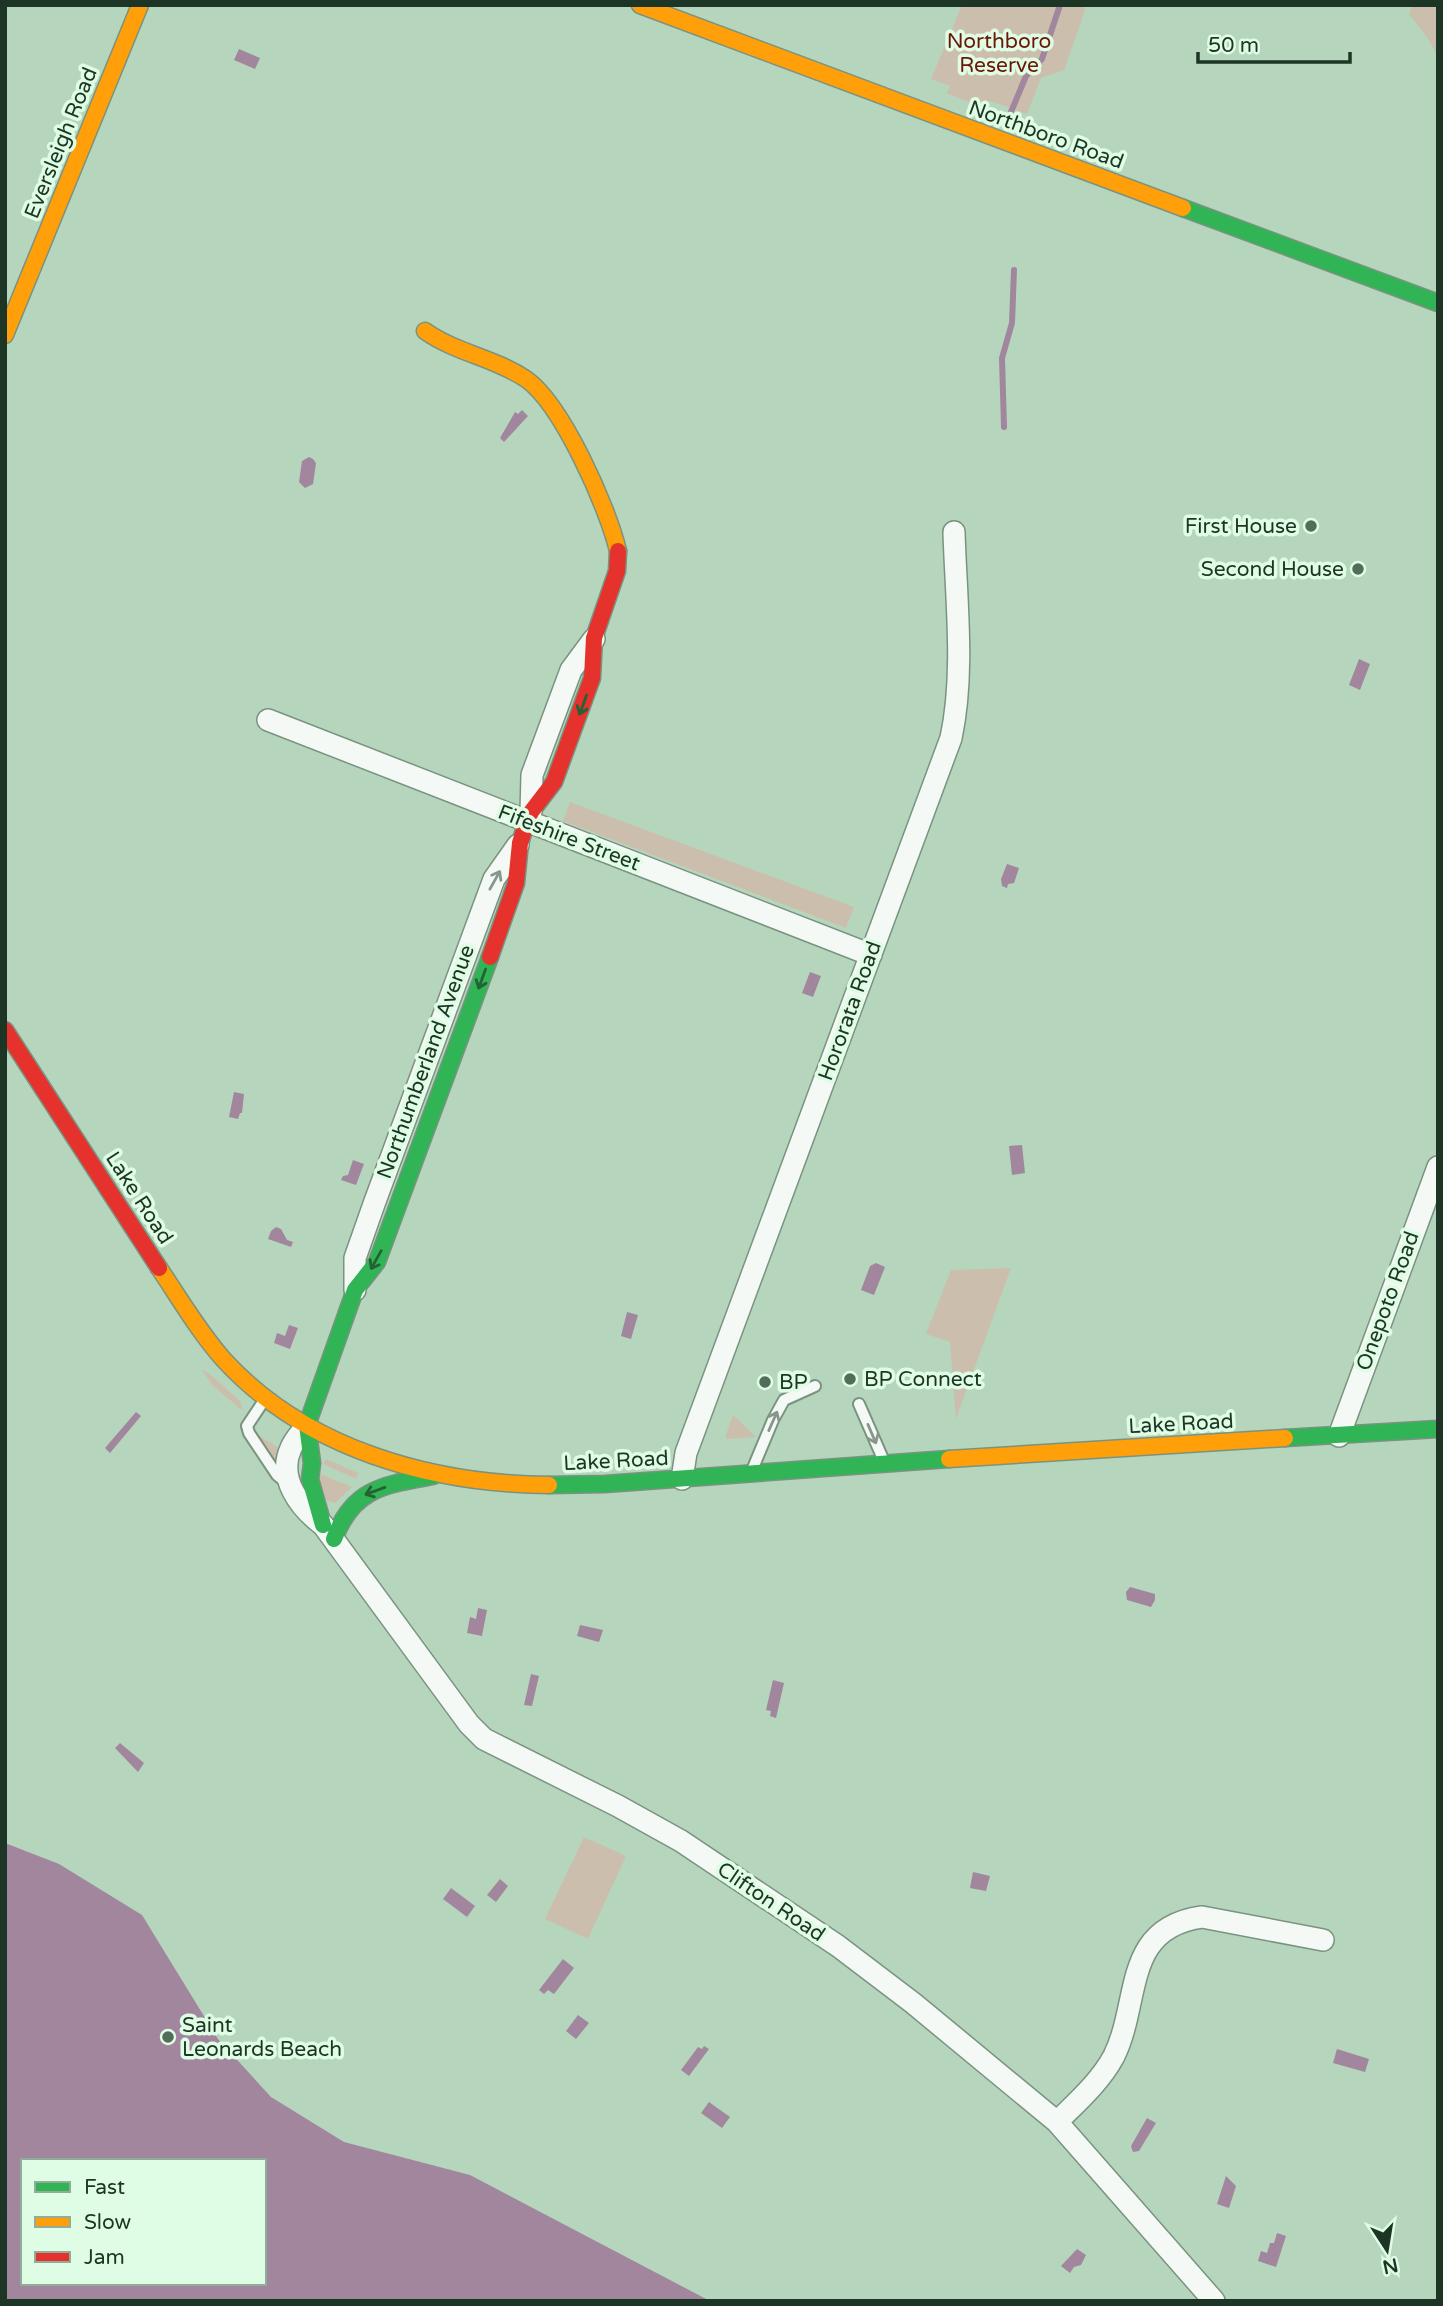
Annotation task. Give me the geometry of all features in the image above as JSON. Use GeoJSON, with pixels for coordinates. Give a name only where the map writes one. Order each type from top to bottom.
{"type":"FeatureCollection","features":[{"type":"Feature","properties":{"kind":"street","name":"Eversleigh Road"},"geometry":{"type":"LineString","coordinates":[[5,335],[141,5]]}},
{"type":"Feature","properties":{"kind":"street","name":"Northboro Road"},"geometry":{"type":"LineString","coordinates":[[640,5],[1438,303]]}},
{"type":"Feature","properties":{"kind":"street","name":"Northumberland Avenue"},"geometry":{"type":"LineString","coordinates":[[307,1425],[355,1290],[377,1262],[505,917],[516,883],[520,843],[529,816],[532,775],[571,670],[594,638],[617,571],[617,542],[560,417],[546,396],[527,379],[452,349],[425,331]]}},
{"type":"Feature","properties":{"kind":"street","name":"Hororata Road"},"geometry":{"type":"LineString","coordinates":[[682,1479],[686,1453],[951,738],[956,713],[954,532]]}},
{"type":"Feature","properties":{"kind":"street","name":"Fifeshire Street"},"geometry":{"type":"LineString","coordinates":[[268,720],[529,816],[871,955]]}},
{"type":"Feature","properties":{"kind":"street","name":"Northumberland Avenue"},"geometry":{"type":"LineString","coordinates":[[355,1290],[355,1258],[482,909],[494,879],[520,843]]}},
{"type":"Feature","properties":{"kind":"street","name":"Lake Road"},"geometry":{"type":"LineString","coordinates":[[5,1030],[218,1354],[266,1398],[307,1425],[348,1446],[384,1460],[439,1475],[477,1481],[562,1485],[1438,1429]]}},
{"type":"Feature","properties":{"kind":"street","name":"Onepoto Road"},"geometry":{"type":"LineString","coordinates":[[1339,1436],[1438,1167]]}},
{"type":"Feature","properties":{"kind":"street"},"geometry":{"type":"LineString","coordinates":[[289,1485],[286,1474],[290,1450],[307,1425]]}},
{"type":"Feature","properties":{"kind":"street","name":"Clifton Road"},"geometry":{"type":"LineString","coordinates":[[307,1425],[312,1463],[310,1479],[328,1532]]}},
{"type":"Feature","properties":{"kind":"street"},"geometry":{"type":"LineString","coordinates":[[328,1532],[363,1495],[384,1487],[439,1475]]}},
{"type":"Feature","properties":{"kind":"street","name":"Clifton Road"},"geometry":{"type":"LineString","coordinates":[[289,1485],[307,1513],[328,1532],[469,1724],[484,1739],[681,1841],[838,1946],[913,2003],[1057,2122],[1214,2301]]}},
{"type":"Feature","properties":{"kind":"street"},"geometry":{"type":"LineString","coordinates":[[1057,2122],[1099,2079],[1114,2056],[1123,2034],[1141,1958],[1152,1940],[1163,1930],[1185,1919],[1202,1917],[1323,1940]]}},
{"type":"Feature","properties":{"kind":"lane"},"geometry":{"type":"LineString","coordinates":[[482,909],[505,917]]}},
{"type":"Feature","properties":{"kind":"lane"},"geometry":{"type":"LineString","coordinates":[[442,1018],[464,1027]]}},
{"type":"Feature","properties":{"kind":"lane"},"geometry":{"type":"LineString","coordinates":[[398,1137],[420,1146]]}},
{"type":"Feature","properties":{"kind":"lane"},"geometry":{"type":"LineString","coordinates":[[373,1207],[395,1215]]}},
{"type":"Feature","properties":{"kind":"lane"},"geometry":{"type":"LineString","coordinates":[[751,1474],[784,1400],[815,1386]]}},
{"type":"Feature","properties":{"kind":"lane"},"geometry":{"type":"LineString","coordinates":[[266,1398],[247,1426],[277,1475],[289,1485]]}},
{"type":"Feature","properties":{"kind":"lane"},"geometry":{"type":"LineString","coordinates":[[859,1404],[884,1463]]}},
{"type":"Feature","properties":{"kind":"green space","name":"Northboro Reserve"},"geometry":{"type":"Polygon","coordinates":[[[962,5],[1085,5],[1064,70],[1041,78],[1027,114],[991,101],[975,105],[947,93],[950,86],[931,79],[962,5]]]}},
{"type":"Feature","properties":{"kind":"green space"},"geometry":{"type":"Polygon","coordinates":[[[1412,5],[1438,5],[1438,57],[1409,14],[1412,5]]]}},
{"type":"Feature","properties":{"kind":"green space"},"geometry":{"type":"Polygon","coordinates":[[[570,802],[854,907],[846,928],[563,821],[570,802]]]}},
{"type":"Feature","properties":{"kind":"green space"},"geometry":{"type":"Polygon","coordinates":[[[1011,1268],[956,1419],[950,1342],[926,1334],[951,1270],[1011,1268]]]}},
{"type":"Feature","properties":{"kind":"green space"},"geometry":{"type":"Polygon","coordinates":[[[201,1369],[241,1402],[242,1410],[213,1386],[201,1369]]]}},
{"type":"Feature","properties":{"kind":"green space"},"geometry":{"type":"Polygon","coordinates":[[[733,1415],[756,1437],[727,1439],[725,1437],[733,1415]]]}},
{"type":"Feature","properties":{"kind":"green space"},"geometry":{"type":"Polygon","coordinates":[[[255,1433],[282,1450],[277,1467],[255,1433]]]}},
{"type":"Feature","properties":{"kind":"green space"},"geometry":{"type":"Polygon","coordinates":[[[326,1459],[358,1473],[356,1479],[323,1464],[326,1459]]]}},
{"type":"Feature","properties":{"kind":"green space"},"geometry":{"type":"Polygon","coordinates":[[[318,1473],[352,1487],[335,1503],[326,1500],[318,1473]]]}},
{"type":"Feature","properties":{"kind":"green space"},"geometry":{"type":"Polygon","coordinates":[[[584,1837],[626,1856],[588,1939],[545,1919],[584,1837]]]}},
{"type":"Feature","properties":{"kind":"shaded area"},"geometry":{"type":"Polygon","coordinates":[[[239,49],[260,58],[255,69],[234,60],[239,49]]]}},
{"type":"Feature","properties":{"kind":"shaded area"},"geometry":{"type":"Polygon","coordinates":[[[522,410],[528,416],[504,442],[500,438],[515,412],[518,414],[522,410]]]}},
{"type":"Feature","properties":{"kind":"shaded area"},"geometry":{"type":"Polygon","coordinates":[[[309,457],[316,463],[313,484],[305,488],[299,482],[302,461],[309,457]]]}},
{"type":"Feature","properties":{"kind":"shaded area"},"geometry":{"type":"Polygon","coordinates":[[[1359,659],[1370,664],[1360,690],[1349,685],[1359,659]]]}},
{"type":"Feature","properties":{"kind":"shaded area"},"geometry":{"type":"Polygon","coordinates":[[[1007,864],[1019,868],[1014,883],[1008,884],[1007,888],[1002,886],[1001,879],[1007,864]]]}},
{"type":"Feature","properties":{"kind":"shaded area"},"geometry":{"type":"Polygon","coordinates":[[[810,972],[821,976],[813,997],[802,993],[810,972]]]}},
{"type":"Feature","properties":{"kind":"shaded area"},"geometry":{"type":"Polygon","coordinates":[[[234,1092],[244,1094],[242,1113],[238,1119],[229,1117],[234,1092]]]}},
{"type":"Feature","properties":{"kind":"shaded area"},"geometry":{"type":"Polygon","coordinates":[[[1022,1145],[1025,1173],[1012,1175],[1009,1146],[1022,1145]]]}},
{"type":"Feature","properties":{"kind":"shaded area"},"geometry":{"type":"Polygon","coordinates":[[[353,1160],[364,1164],[356,1185],[341,1180],[348,1175],[353,1160]]]}},
{"type":"Feature","properties":{"kind":"shaded area"},"geometry":{"type":"Polygon","coordinates":[[[276,1227],[281,1229],[287,1240],[293,1242],[291,1247],[268,1239],[276,1227]]]}},
{"type":"Feature","properties":{"kind":"shaded area"},"geometry":{"type":"Polygon","coordinates":[[[876,1263],[885,1267],[874,1295],[861,1290],[870,1266],[876,1263]]]}},
{"type":"Feature","properties":{"kind":"shaded area"},"geometry":{"type":"Polygon","coordinates":[[[627,1312],[638,1315],[631,1339],[621,1336],[627,1312]]]}},
{"type":"Feature","properties":{"kind":"shaded area"},"geometry":{"type":"Polygon","coordinates":[[[289,1325],[298,1328],[290,1349],[274,1343],[277,1333],[285,1336],[289,1325]]]}},
{"type":"Feature","properties":{"kind":"shaded area"},"geometry":{"type":"Polygon","coordinates":[[[136,1412],[141,1416],[110,1453],[105,1448],[136,1412]]]}},
{"type":"Feature","properties":{"kind":"shaded area"},"geometry":{"type":"Polygon","coordinates":[[[1130,1587],[1155,1594],[1151,1607],[1127,1600],[1126,1592],[1130,1587]]]}},
{"type":"Feature","properties":{"kind":"shaded area"},"geometry":{"type":"Polygon","coordinates":[[[478,1608],[487,1610],[482,1636],[467,1633],[470,1617],[476,1619],[478,1608]]]}},
{"type":"Feature","properties":{"kind":"shaded area"},"geometry":{"type":"Polygon","coordinates":[[[580,1625],[603,1630],[599,1642],[577,1636],[580,1625]]]}},
{"type":"Feature","properties":{"kind":"shaded area"},"geometry":{"type":"Polygon","coordinates":[[[531,1674],[539,1676],[532,1706],[524,1705],[531,1674]]]}},
{"type":"Feature","properties":{"kind":"shaded area"},"geometry":{"type":"Polygon","coordinates":[[[773,1680],[784,1683],[776,1718],[770,1716],[771,1711],[766,1710],[773,1680]]]}},
{"type":"Feature","properties":{"kind":"shaded area"},"geometry":{"type":"Polygon","coordinates":[[[120,1743],[144,1763],[138,1772],[115,1748],[120,1743]]]}},
{"type":"Feature","properties":{"kind":"shaded area"},"geometry":{"type":"Polygon","coordinates":[[[5,1843],[59,1864],[142,1915],[218,2039],[271,2097],[344,2142],[470,2175],[710,2301],[5,2301],[5,1843]]]}},
{"type":"Feature","properties":{"kind":"shaded area"},"geometry":{"type":"Polygon","coordinates":[[[973,1872],[990,1876],[986,1891],[970,1888],[973,1872]]]}},
{"type":"Feature","properties":{"kind":"shaded area"},"geometry":{"type":"Polygon","coordinates":[[[500,1879],[508,1886],[496,1902],[487,1895],[500,1879]]]}},
{"type":"Feature","properties":{"kind":"shaded area"},"geometry":{"type":"Polygon","coordinates":[[[451,1888],[475,1906],[467,1917],[443,1899],[451,1888]]]}},
{"type":"Feature","properties":{"kind":"shaded area"},"geometry":{"type":"Polygon","coordinates":[[[563,1959],[574,1968],[554,1994],[548,1990],[544,1994],[539,1990],[563,1959]]]}},
{"type":"Feature","properties":{"kind":"shaded area"},"geometry":{"type":"Polygon","coordinates":[[[578,2015],[589,2023],[576,2039],[566,2031],[578,2015]]]}},
{"type":"Feature","properties":{"kind":"shaded area"},"geometry":{"type":"Polygon","coordinates":[[[704,2046],[709,2049],[689,2076],[681,2070],[698,2047],[702,2049],[704,2046]]]}},
{"type":"Feature","properties":{"kind":"shaded area"},"geometry":{"type":"Polygon","coordinates":[[[1337,2049],[1369,2059],[1365,2072],[1333,2063],[1337,2049]]]}},
{"type":"Feature","properties":{"kind":"shaded area"},"geometry":{"type":"Polygon","coordinates":[[[709,2102],[730,2117],[722,2128],[701,2113],[709,2102]]]}},
{"type":"Feature","properties":{"kind":"shaded area"},"geometry":{"type":"Polygon","coordinates":[[[1147,2118],[1156,2123],[1139,2151],[1133,2152],[1131,2146],[1147,2118]]]}},
{"type":"Feature","properties":{"kind":"shaded area"},"geometry":{"type":"Polygon","coordinates":[[[1226,2176],[1236,2186],[1229,2208],[1217,2204],[1226,2176]]]}},
{"type":"Feature","properties":{"kind":"shaded area"},"geometry":{"type":"Polygon","coordinates":[[[1277,2233],[1286,2236],[1276,2267],[1258,2261],[1261,2251],[1267,2253],[1270,2243],[1274,2243],[1277,2233]]]}},
{"type":"Feature","properties":{"kind":"shaded area"},"geometry":{"type":"Polygon","coordinates":[[[1077,2249],[1086,2255],[1081,2265],[1074,2267],[1070,2273],[1061,2266],[1077,2249]]]}},
{"type":"Feature","properties":{"kind":"waterway"},"geometry":{"type":"LineString","coordinates":[[1011,112],[1026,76],[1042,59],[1060,5]]}},
{"type":"Feature","properties":{"kind":"waterway"},"geometry":{"type":"LineString","coordinates":[[1004,427],[1002,358],[1012,323],[1014,270]]}},
{"type":"Feature","properties":{"kind":"traffic: fast"},"geometry":{"type":"LineString","coordinates":[[1183,208],[1438,303]]}},
{"type":"Feature","properties":{"kind":"traffic: fast"},"geometry":{"type":"LineString","coordinates":[[323,1525],[310,1479],[312,1463],[307,1425],[355,1290],[377,1262],[490,957]]}},
{"type":"Feature","properties":{"kind":"traffic: fast"},"geometry":{"type":"LineString","coordinates":[[1285,1438],[1438,1429]]}},
{"type":"Feature","properties":{"kind":"traffic: fast"},"geometry":{"type":"LineString","coordinates":[[549,1485],[605,1484],[949,1459]]}},
{"type":"Feature","properties":{"kind":"traffic: fast"},"geometry":{"type":"LineString","coordinates":[[334,1539],[342,1522],[361,1499],[385,1486],[433,1476]]}},
{"type":"Feature","properties":{"kind":"traffic: slow"},"geometry":{"type":"LineString","coordinates":[[5,335],[140,5]]}},
{"type":"Feature","properties":{"kind":"traffic: slow"},"geometry":{"type":"LineString","coordinates":[[640,5],[1183,208]]}},
{"type":"Feature","properties":{"kind":"traffic: slow"},"geometry":{"type":"LineString","coordinates":[[425,331],[449,345],[514,372],[540,392],[554,410],[582,458],[613,532],[618,551]]}},
{"type":"Feature","properties":{"kind":"traffic: slow"},"geometry":{"type":"LineString","coordinates":[[159,1268],[198,1327],[224,1360],[257,1391],[293,1417],[373,1456],[416,1468],[460,1478],[549,1485]]}},
{"type":"Feature","properties":{"kind":"traffic: slow"},"geometry":{"type":"LineString","coordinates":[[949,1459],[1285,1438]]}},
{"type":"Feature","properties":{"kind":"traffic: jam"},"geometry":{"type":"LineString","coordinates":[[490,957],[516,883],[520,843],[527,821],[554,782],[592,678],[594,638],[617,571],[618,551]]}},
{"type":"Feature","properties":{"kind":"traffic: jam"},"geometry":{"type":"LineString","coordinates":[[5,1030],[159,1268]]}},
{"type":"Feature","properties":{"kind":"place","name":"First House"},"geometry":{"type":"Point","coordinates":[1311,526]}},
{"type":"Feature","properties":{"kind":"place","name":"Second House"},"geometry":{"type":"Point","coordinates":[1358,569]}},
{"type":"Feature","properties":{"kind":"place","name":"BP Connect"},"geometry":{"type":"Point","coordinates":[850,1379]}},
{"type":"Feature","properties":{"kind":"place","name":"BP"},"geometry":{"type":"Point","coordinates":[765,1382]}},
{"type":"Feature","properties":{"kind":"place","name":"Saint Leonards Beach"},"geometry":{"type":"Point","coordinates":[168,2037]}}]}
